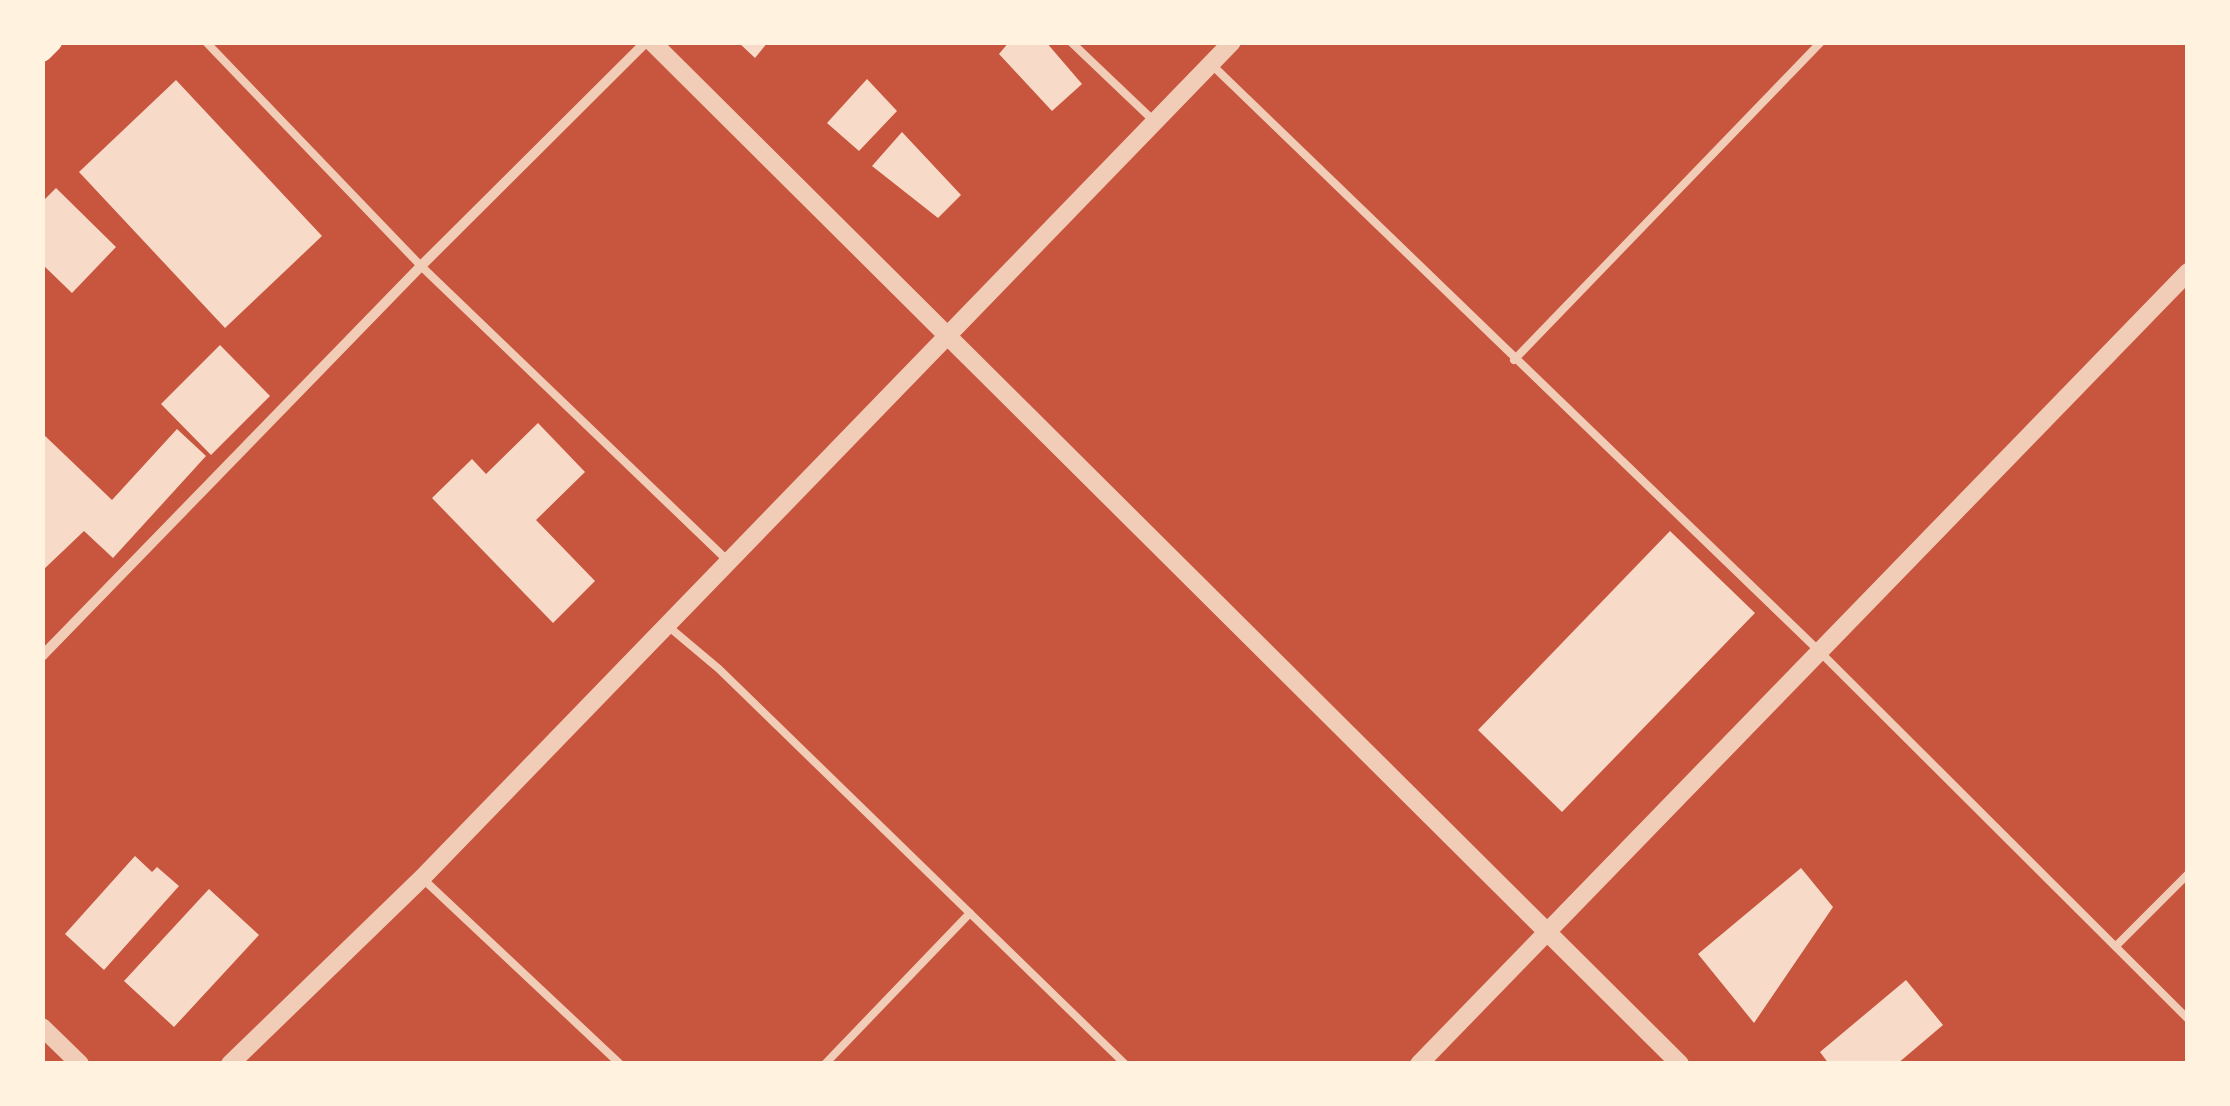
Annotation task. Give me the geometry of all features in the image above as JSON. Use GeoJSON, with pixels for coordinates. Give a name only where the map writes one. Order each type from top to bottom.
{"type":"FeatureCollection","features":[{"type":"Feature","properties":{"kind":"main road"},"geometry":{"type":"LineString","coordinates":[[42,52],[52,42]]}},
{"type":"Feature","properties":{"kind":"street"},"geometry":{"type":"LineString","coordinates":[[42,656],[422,266],[649,42],[1680,1064]]}},
{"type":"Feature","properties":{"kind":"street"},"geometry":{"type":"LineString","coordinates":[[230,1064],[422,878],[1232,42]]}},
{"type":"Feature","properties":{"kind":"street"},"geometry":{"type":"LineString","coordinates":[[1419,1064],[2188,272]]}},
{"type":"Feature","properties":{"kind":"street"},"geometry":{"type":"LineString","coordinates":[[42,1027],[80,1064]]}},
{"type":"Feature","properties":{"kind":"lane"},"geometry":{"type":"LineString","coordinates":[[206,42],[422,266],[727,560]]}},
{"type":"Feature","properties":{"kind":"lane"},"geometry":{"type":"LineString","coordinates":[[1070,42],[1155,122]]}},
{"type":"Feature","properties":{"kind":"lane"},"geometry":{"type":"LineString","coordinates":[[1514,360],[1821,42]]}},
{"type":"Feature","properties":{"kind":"lane"},"geometry":{"type":"LineString","coordinates":[[1211,64],[1818,650],[2188,1019]]}},
{"type":"Feature","properties":{"kind":"lane"},"geometry":{"type":"LineString","coordinates":[[665,624],[719,669],[1125,1064]]}},
{"type":"Feature","properties":{"kind":"lane"},"geometry":{"type":"LineString","coordinates":[[2116,946],[2188,874]]}},
{"type":"Feature","properties":{"kind":"lane"},"geometry":{"type":"LineString","coordinates":[[422,878],[620,1064]]}},
{"type":"Feature","properties":{"kind":"lane"},"geometry":{"type":"LineString","coordinates":[[825,1064],[970,913]]}},
{"type":"Feature","properties":{"kind":"building"},"geometry":{"type":"Polygon","coordinates":[[[738,42],[768,42],[755,58],[738,42]]]}},
{"type":"Feature","properties":{"kind":"building"},"geometry":{"type":"Polygon","coordinates":[[[1009,42],[1046,42],[1082,84],[1052,111],[999,54],[1009,42]]]}},
{"type":"Feature","properties":{"kind":"building"},"geometry":{"type":"Polygon","coordinates":[[[867,79],[897,111],[859,151],[827,123],[867,79]]]}},
{"type":"Feature","properties":{"kind":"building"},"geometry":{"type":"Polygon","coordinates":[[[176,80],[322,236],[225,328],[79,172],[176,80]]]}},
{"type":"Feature","properties":{"kind":"building"},"geometry":{"type":"Polygon","coordinates":[[[902,132],[961,195],[938,218],[872,166],[902,132]]]}},
{"type":"Feature","properties":{"kind":"building"},"geometry":{"type":"Polygon","coordinates":[[[56,188],[116,247],[72,293],[42,264],[42,202],[56,188]]]}},
{"type":"Feature","properties":{"kind":"building"},"geometry":{"type":"Polygon","coordinates":[[[220,345],[270,396],[211,455],[161,404],[220,345]]]}},
{"type":"Feature","properties":{"kind":"building"},"geometry":{"type":"Polygon","coordinates":[[[538,423],[585,472],[536,520],[595,581],[553,623],[432,498],[472,459],[486,474],[538,423]]]}},
{"type":"Feature","properties":{"kind":"building"},"geometry":{"type":"Polygon","coordinates":[[[177,429],[206,456],[113,558],[84,531],[42,571],[42,433],[112,500],[177,429]]]}},
{"type":"Feature","properties":{"kind":"building"},"geometry":{"type":"Polygon","coordinates":[[[1670,531],[1755,613],[1562,812],[1478,730],[1670,531]]]}},
{"type":"Feature","properties":{"kind":"building"},"geometry":{"type":"Polygon","coordinates":[[[135,856],[152,872],[157,867],[179,886],[104,970],[65,934],[135,856]]]}},
{"type":"Feature","properties":{"kind":"building"},"geometry":{"type":"Polygon","coordinates":[[[1801,868],[1833,907],[1754,1023],[1698,954],[1801,868]]]}},
{"type":"Feature","properties":{"kind":"building"},"geometry":{"type":"Polygon","coordinates":[[[209,889],[259,935],[174,1027],[124,981],[209,889]]]}},
{"type":"Feature","properties":{"kind":"building"},"geometry":{"type":"Polygon","coordinates":[[[1906,980],[1943,1025],[1897,1064],[1829,1064],[1820,1052],[1906,980]]]}}]}
